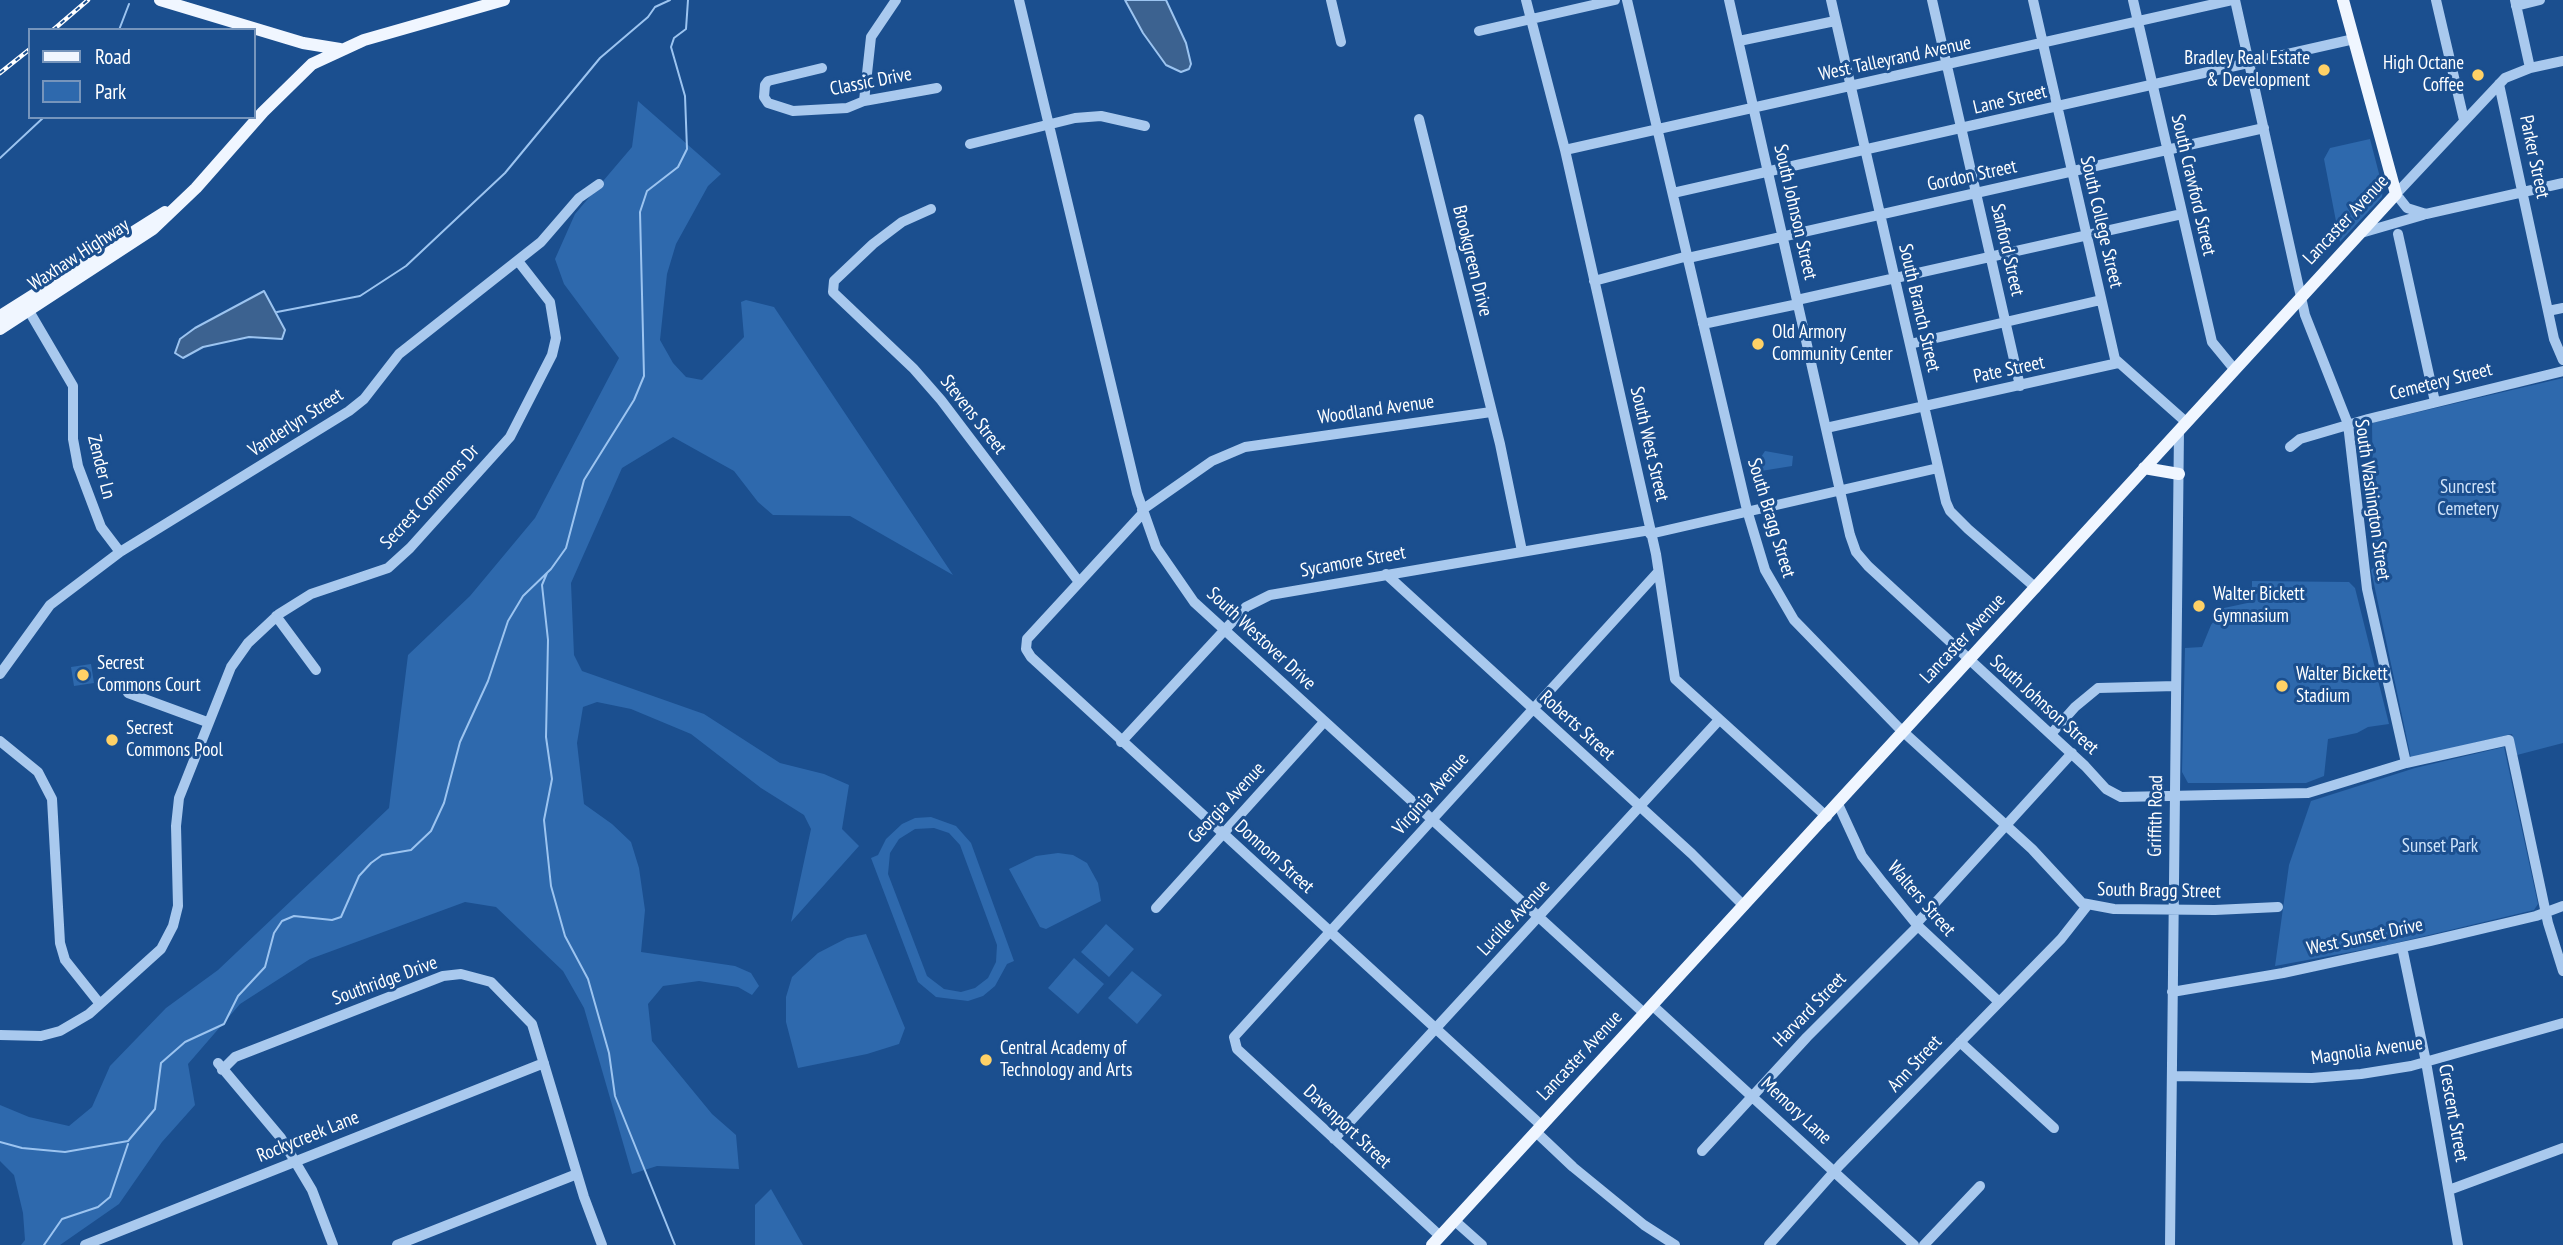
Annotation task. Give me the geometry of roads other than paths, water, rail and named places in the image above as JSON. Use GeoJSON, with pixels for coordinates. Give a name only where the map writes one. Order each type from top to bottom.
{"type":"FeatureCollection","features":[{"type":"Feature","properties":{"kind":"main road"},"geometry":{"type":"LineString","coordinates":[[160,0],[253,28]]}},
{"type":"Feature","properties":{"kind":"main road","name":"Waxhaw Highway"},"geometry":{"type":"LineString","coordinates":[[0,329],[138,241],[196,188],[291,82],[312,64],[341,49],[391,31],[504,0]]}},
{"type":"Feature","properties":{"kind":"main road"},"geometry":{"type":"LineString","coordinates":[[2343,0],[2396,194]]}},
{"type":"Feature","properties":{"kind":"main road"},"geometry":{"type":"LineString","coordinates":[[256,29],[303,43],[341,49]]}},
{"type":"Feature","properties":{"kind":"main road","name":"Lancaster Avenue"},"geometry":{"type":"LineString","coordinates":[[1436,1240],[2396,194]]}},
{"type":"Feature","properties":{"kind":"main road","name":"Waxhaw Highway"},"geometry":{"type":"LineString","coordinates":[[0,316],[174,207]]}},
{"type":"Feature","properties":{"kind":"main road"},"geometry":{"type":"LineString","coordinates":[[29,311],[28,306],[51,283]]}},
{"type":"Feature","properties":{"kind":"main road"},"geometry":{"type":"LineString","coordinates":[[2144,468],[2179,474]]}},
{"type":"Feature","properties":{"kind":"street"},"geometry":{"type":"LineString","coordinates":[[864,101],[871,37],[896,0]]}},
{"type":"Feature","properties":{"kind":"street","name":"South Westover Drive"},"geometry":{"type":"LineString","coordinates":[[1019,0],[1143,512],[1156,547],[1194,602],[1539,917],[1648,1010]]}},
{"type":"Feature","properties":{"kind":"street"},"geometry":{"type":"LineString","coordinates":[[1331,0],[1341,42]]}},
{"type":"Feature","properties":{"kind":"street","name":"South West Street"},"geometry":{"type":"LineString","coordinates":[[1526,0],[1565,150],[1650,532],[1675,679],[1827,817]]}},
{"type":"Feature","properties":{"kind":"street"},"geometry":{"type":"LineString","coordinates":[[1479,31],[1615,0]]}},
{"type":"Feature","properties":{"kind":"street","name":"South Bragg Street"},"geometry":{"type":"LineString","coordinates":[[1627,0],[1748,510],[1765,570],[1794,620],[1904,732],[2007,826],[2087,906],[2173,909],[2278,907]]}},
{"type":"Feature","properties":{"kind":"street","name":"South Johnson Street"},"geometry":{"type":"LineString","coordinates":[[1729,0],[1839,489],[1856,552],[2113,794],[2174,797],[2308,793],[2406,762],[2509,740],[2546,912]]}},
{"type":"Feature","properties":{"kind":"street","name":"South Branch Street"},"geometry":{"type":"LineString","coordinates":[[1831,0],[1893,278],[1950,511],[2036,588]]}},
{"type":"Feature","properties":{"kind":"street","name":"Sanford Street"},"geometry":{"type":"LineString","coordinates":[[1932,0],[2020,386]]}},
{"type":"Feature","properties":{"kind":"street","name":"South College Street"},"geometry":{"type":"LineString","coordinates":[[2033,0],[2101,300],[2118,363]]}},
{"type":"Feature","properties":{"kind":"street","name":"South Crawford Street"},"geometry":{"type":"LineString","coordinates":[[2133,0],[2212,342],[2235,370]]}},
{"type":"Feature","properties":{"kind":"street","name":"West Talleyrand Avenue"},"geometry":{"type":"LineString","coordinates":[[1565,150],[2234,0]]}},
{"type":"Feature","properties":{"kind":"street","name":"South Washington Street"},"geometry":{"type":"LineString","coordinates":[[2234,0],[2305,315],[2347,424],[2367,589],[2406,762]]}},
{"type":"Feature","properties":{"kind":"street"},"geometry":{"type":"LineString","coordinates":[[2436,0],[2464,120]]}},
{"type":"Feature","properties":{"kind":"street"},"geometry":{"type":"LineString","coordinates":[[2530,68],[2515,3],[2540,0]]}},
{"type":"Feature","properties":{"kind":"street"},"geometry":{"type":"LineString","coordinates":[[1738,41],[1835,21]]}},
{"type":"Feature","properties":{"kind":"street","name":"Lane Street"},"geometry":{"type":"LineString","coordinates":[[1673,193],[2354,39]]}},
{"type":"Feature","properties":{"kind":"street","name":"Lancaster Avenue"},"geometry":{"type":"LineString","coordinates":[[2396,194],[2498,84],[2513,73],[2563,61]]}},
{"type":"Feature","properties":{"kind":"street","name":"Classic Drive"},"geometry":{"type":"LineString","coordinates":[[822,68],[768,81],[764,97],[768,103],[793,111],[848,108],[864,101],[937,88]]}},
{"type":"Feature","properties":{"kind":"street","name":"Parker Street"},"geometry":{"type":"LineString","coordinates":[[2498,84],[2524,192],[2548,311],[2563,360]]}},
{"type":"Feature","properties":{"kind":"street"},"geometry":{"type":"LineString","coordinates":[[970,144],[1050,124],[1101,116],[1145,126]]}},
{"type":"Feature","properties":{"kind":"street","name":"Brookgreen Drive"},"geometry":{"type":"LineString","coordinates":[[1419,119],[1491,412]]}},
{"type":"Feature","properties":{"kind":"street","name":"Gordon Street"},"geometry":{"type":"LineString","coordinates":[[1594,281],[1688,257],[2264,128]]}},
{"type":"Feature","properties":{"kind":"street"},"geometry":{"type":"LineString","coordinates":[[2357,234],[2426,214],[2563,183]]}},
{"type":"Feature","properties":{"kind":"street","name":"Vanderlyn Street"},"geometry":{"type":"LineString","coordinates":[[0,674],[50,605],[120,552],[349,411],[364,399],[399,354],[519,261],[541,242],[579,198],[599,184]]}},
{"type":"Feature","properties":{"kind":"street"},"geometry":{"type":"LineString","coordinates":[[2396,194],[2407,208],[2426,214]]}},
{"type":"Feature","properties":{"kind":"street","name":"Stevens Street"},"geometry":{"type":"LineString","coordinates":[[931,209],[902,222],[834,281],[833,292],[848,310],[913,369],[941,400],[1079,582]]}},
{"type":"Feature","properties":{"kind":"street"},"geometry":{"type":"LineString","coordinates":[[1703,324],[1893,278],[2182,214]]}},
{"type":"Feature","properties":{"kind":"street"},"geometry":{"type":"LineString","coordinates":[[2398,234],[2435,402]]}},
{"type":"Feature","properties":{"kind":"street","name":"Secrest Commons Dr"},"geometry":{"type":"LineString","coordinates":[[0,1035],[41,1036],[60,1031],[100,1004],[161,949],[173,926],[178,906],[179,798],[231,667],[247,643],[276,616],[310,594],[388,568],[410,548],[510,437],[552,355],[556,338],[550,302],[519,261]]}},
{"type":"Feature","properties":{"kind":"street"},"geometry":{"type":"LineString","coordinates":[[1910,344],[2101,300]]}},
{"type":"Feature","properties":{"kind":"street"},"geometry":{"type":"LineString","coordinates":[[2548,311],[2563,308]]}},
{"type":"Feature","properties":{"kind":"street","name":"Zender Ln"},"geometry":{"type":"LineString","coordinates":[[29,311],[73,386],[73,439],[78,466],[101,527],[120,552]]}},
{"type":"Feature","properties":{"kind":"street"},"geometry":{"type":"LineString","coordinates":[[2118,363],[2182,426]]}},
{"type":"Feature","properties":{"kind":"street","name":"Pate Street"},"geometry":{"type":"LineString","coordinates":[[1826,428],[2118,363]]}},
{"type":"Feature","properties":{"kind":"street","name":"Cemetery Street"},"geometry":{"type":"LineString","coordinates":[[2290,447],[2300,439],[2347,424],[2563,371]]}},
{"type":"Feature","properties":{"kind":"street"},"geometry":{"type":"LineString","coordinates":[[1491,412],[1522,551]]}},
{"type":"Feature","properties":{"kind":"street","name":"Woodland Avenue"},"geometry":{"type":"LineString","coordinates":[[1057,606],[1143,512],[1212,461],[1245,447],[1491,412]]}},
{"type":"Feature","properties":{"kind":"street","name":"Griffith Road"},"geometry":{"type":"LineString","coordinates":[[2170,1245],[2174,797],[2182,426]]}},
{"type":"Feature","properties":{"kind":"street","name":"Sycamore Street"},"geometry":{"type":"LineString","coordinates":[[1121,742],[1224,629],[1247,607],[1270,595],[1522,551],[1650,532],[1938,468]]}},
{"type":"Feature","properties":{"kind":"street","name":"Virginia Avenue"},"geometry":{"type":"LineString","coordinates":[[1233,1041],[1329,931],[1658,572]]}},
{"type":"Feature","properties":{"kind":"street","name":"Roberts Street"},"geometry":{"type":"LineString","coordinates":[[1386,574],[1744,906]]}},
{"type":"Feature","properties":{"kind":"street","name":"Donnom Street"},"geometry":{"type":"LineString","coordinates":[[1057,606],[1027,639],[1026,649],[1039,667],[1436,1028],[1539,1129],[1573,1167],[1644,1225],[1675,1245]]}},
{"type":"Feature","properties":{"kind":"street"},"geometry":{"type":"LineString","coordinates":[[276,616],[316,670]]}},
{"type":"Feature","properties":{"kind":"street"},"geometry":{"type":"LineString","coordinates":[[2050,734],[2098,688],[2176,686]]}},
{"type":"Feature","properties":{"kind":"street"},"geometry":{"type":"LineString","coordinates":[[128,692],[207,722]]}},
{"type":"Feature","properties":{"kind":"street","name":"Lucille Avenue"},"geometry":{"type":"LineString","coordinates":[[1334,1139],[1720,720]]}},
{"type":"Feature","properties":{"kind":"street","name":"Georgia Avenue"},"geometry":{"type":"LineString","coordinates":[[1156,908],[1324,722]]}},
{"type":"Feature","properties":{"kind":"street"},"geometry":{"type":"LineString","coordinates":[[0,741],[38,772],[52,799],[60,943],[65,960],[100,1004]]}},
{"type":"Feature","properties":{"kind":"street","name":"Harvard Street"},"geometry":{"type":"LineString","coordinates":[[1702,1151],[1807,1037],[1917,925],[2072,753]]}},
{"type":"Feature","properties":{"kind":"street","name":"Walters Street"},"geometry":{"type":"LineString","coordinates":[[1838,804],[1861,856],[1917,925],[1998,1002]]}},
{"type":"Feature","properties":{"kind":"street","name":"Ann Street"},"geometry":{"type":"LineString","coordinates":[[1769,1245],[1836,1171],[2061,939],[2087,906]]}},
{"type":"Feature","properties":{"kind":"street","name":"West Sunset Drive"},"geometry":{"type":"LineString","coordinates":[[2172,992],[2283,973],[2402,947],[2563,906]]}},
{"type":"Feature","properties":{"kind":"street"},"geometry":{"type":"LineString","coordinates":[[2546,912],[2563,971]]}},
{"type":"Feature","properties":{"kind":"street","name":"Crescent Street"},"geometry":{"type":"LineString","coordinates":[[2402,947],[2426,1062],[2458,1245]]}},
{"type":"Feature","properties":{"kind":"street","name":"Southridge Drive"},"geometry":{"type":"LineString","coordinates":[[295,1161],[281,1138],[220,1067],[234,1057],[443,976],[461,974],[491,982],[532,1024],[577,1174],[603,1245]]}},
{"type":"Feature","properties":{"kind":"street","name":"Memory Lane"},"geometry":{"type":"LineString","coordinates":[[1648,1010],[1754,1096],[1914,1245]]}},
{"type":"Feature","properties":{"kind":"street","name":"Magnolia Avenue"},"geometry":{"type":"LineString","coordinates":[[2172,1076],[2312,1078],[2361,1074],[2426,1062],[2563,1023]]}},
{"type":"Feature","properties":{"kind":"street","name":"Davenport Street"},"geometry":{"type":"LineString","coordinates":[[1233,1041],[1237,1049],[1334,1139],[1436,1240]]}},
{"type":"Feature","properties":{"kind":"street"},"geometry":{"type":"LineString","coordinates":[[1961,1042],[2054,1128]]}},
{"type":"Feature","properties":{"kind":"street","name":"Rockycreek Lane"},"geometry":{"type":"LineString","coordinates":[[85,1245],[544,1063]]}},
{"type":"Feature","properties":{"kind":"street"},"geometry":{"type":"LineString","coordinates":[[2449,1190],[2563,1148]]}},
{"type":"Feature","properties":{"kind":"street"},"geometry":{"type":"LineString","coordinates":[[295,1161],[312,1190],[333,1245]]}},
{"type":"Feature","properties":{"kind":"street"},"geometry":{"type":"LineString","coordinates":[[397,1245],[577,1174]]}},
{"type":"Feature","properties":{"kind":"street"},"geometry":{"type":"LineString","coordinates":[[1924,1245],[1980,1186]]}},
{"type":"Feature","properties":{"kind":"street"},"geometry":{"type":"LineString","coordinates":[[1455,1221],[1482,1245]]}},
{"type":"Feature","properties":{"kind":"waterway"},"geometry":{"type":"LineString","coordinates":[[277,312],[360,296],[406,266],[505,173],[600,58],[648,17],[655,7],[670,0]]}},
{"type":"Feature","properties":{"kind":"waterway"},"geometry":{"type":"LineString","coordinates":[[0,1142],[22,1148],[65,1152],[128,1141],[155,1109],[161,1063],[185,1042],[224,1024],[238,996],[265,967],[274,933],[282,921],[294,916],[332,920],[341,917],[359,876],[371,863],[382,855],[411,850],[431,831],[444,803],[460,742],[488,681],[508,621],[523,596],[551,569],[566,548],[584,480],[634,400],[644,376],[640,212],[647,191],[678,167],[687,149],[685,96],[671,47],[674,38],[686,29],[688,0]]}},
{"type":"Feature","properties":{"kind":"waterway"},"geometry":{"type":"LineString","coordinates":[[120,28],[129,4]]}},
{"type":"Feature","properties":{"kind":"waterway"},"geometry":{"type":"LineString","coordinates":[[0,158],[42,119]]}},
{"type":"Feature","properties":{"kind":"waterway"},"geometry":{"type":"LineString","coordinates":[[547,573],[542,585],[548,640],[546,737],[552,779],[544,820],[551,886],[565,936],[588,979],[609,1053],[615,1096],[675,1245]]}},
{"type":"Feature","properties":{"kind":"waterway"},"geometry":{"type":"LineString","coordinates":[[44,1245],[62,1219],[98,1207],[110,1197],[128,1144]]}},
{"type":"Feature","properties":{"kind":"railway"},"geometry":{"type":"LineString","coordinates":[[55,28],[88,0]]}},
{"type":"Feature","properties":{"kind":"railway"},"geometry":{"type":"LineString","coordinates":[[0,73],[28,51]]}},
{"type":"Feature","properties":{"kind":"place","name":"Bradley Real Estate & Development"},"geometry":{"type":"Point","coordinates":[2324,70]}},
{"type":"Feature","properties":{"kind":"place","name":"High Octane Coffee"},"geometry":{"type":"Point","coordinates":[2478,75]}},
{"type":"Feature","properties":{"kind":"place","name":"Old Armory Community Center"},"geometry":{"type":"Point","coordinates":[1758,344]}},
{"type":"Feature","properties":{"kind":"place","name":"Walter Bickett Gymnasium"},"geometry":{"type":"Point","coordinates":[2199,606]}},
{"type":"Feature","properties":{"kind":"place","name":"Secrest Commons Court"},"geometry":{"type":"Point","coordinates":[83,675]}},
{"type":"Feature","properties":{"kind":"place","name":"Walter Bickett Stadium"},"geometry":{"type":"Point","coordinates":[2282,686]}},
{"type":"Feature","properties":{"kind":"place","name":"Secrest Commons Pool"},"geometry":{"type":"Point","coordinates":[112,740]}},
{"type":"Feature","properties":{"kind":"place","name":"Central Academy of Technology and Arts"},"geometry":{"type":"Point","coordinates":[986,1060]}},
{"type":"Feature","properties":{"kind":"park label","name":"Suncrest Cemetery"},"geometry":{"type":"Point","coordinates":[2468,499]}},
{"type":"Feature","properties":{"kind":"park label","name":"Sunset Park"},"geometry":{"type":"Point","coordinates":[2440,847]}}]}
